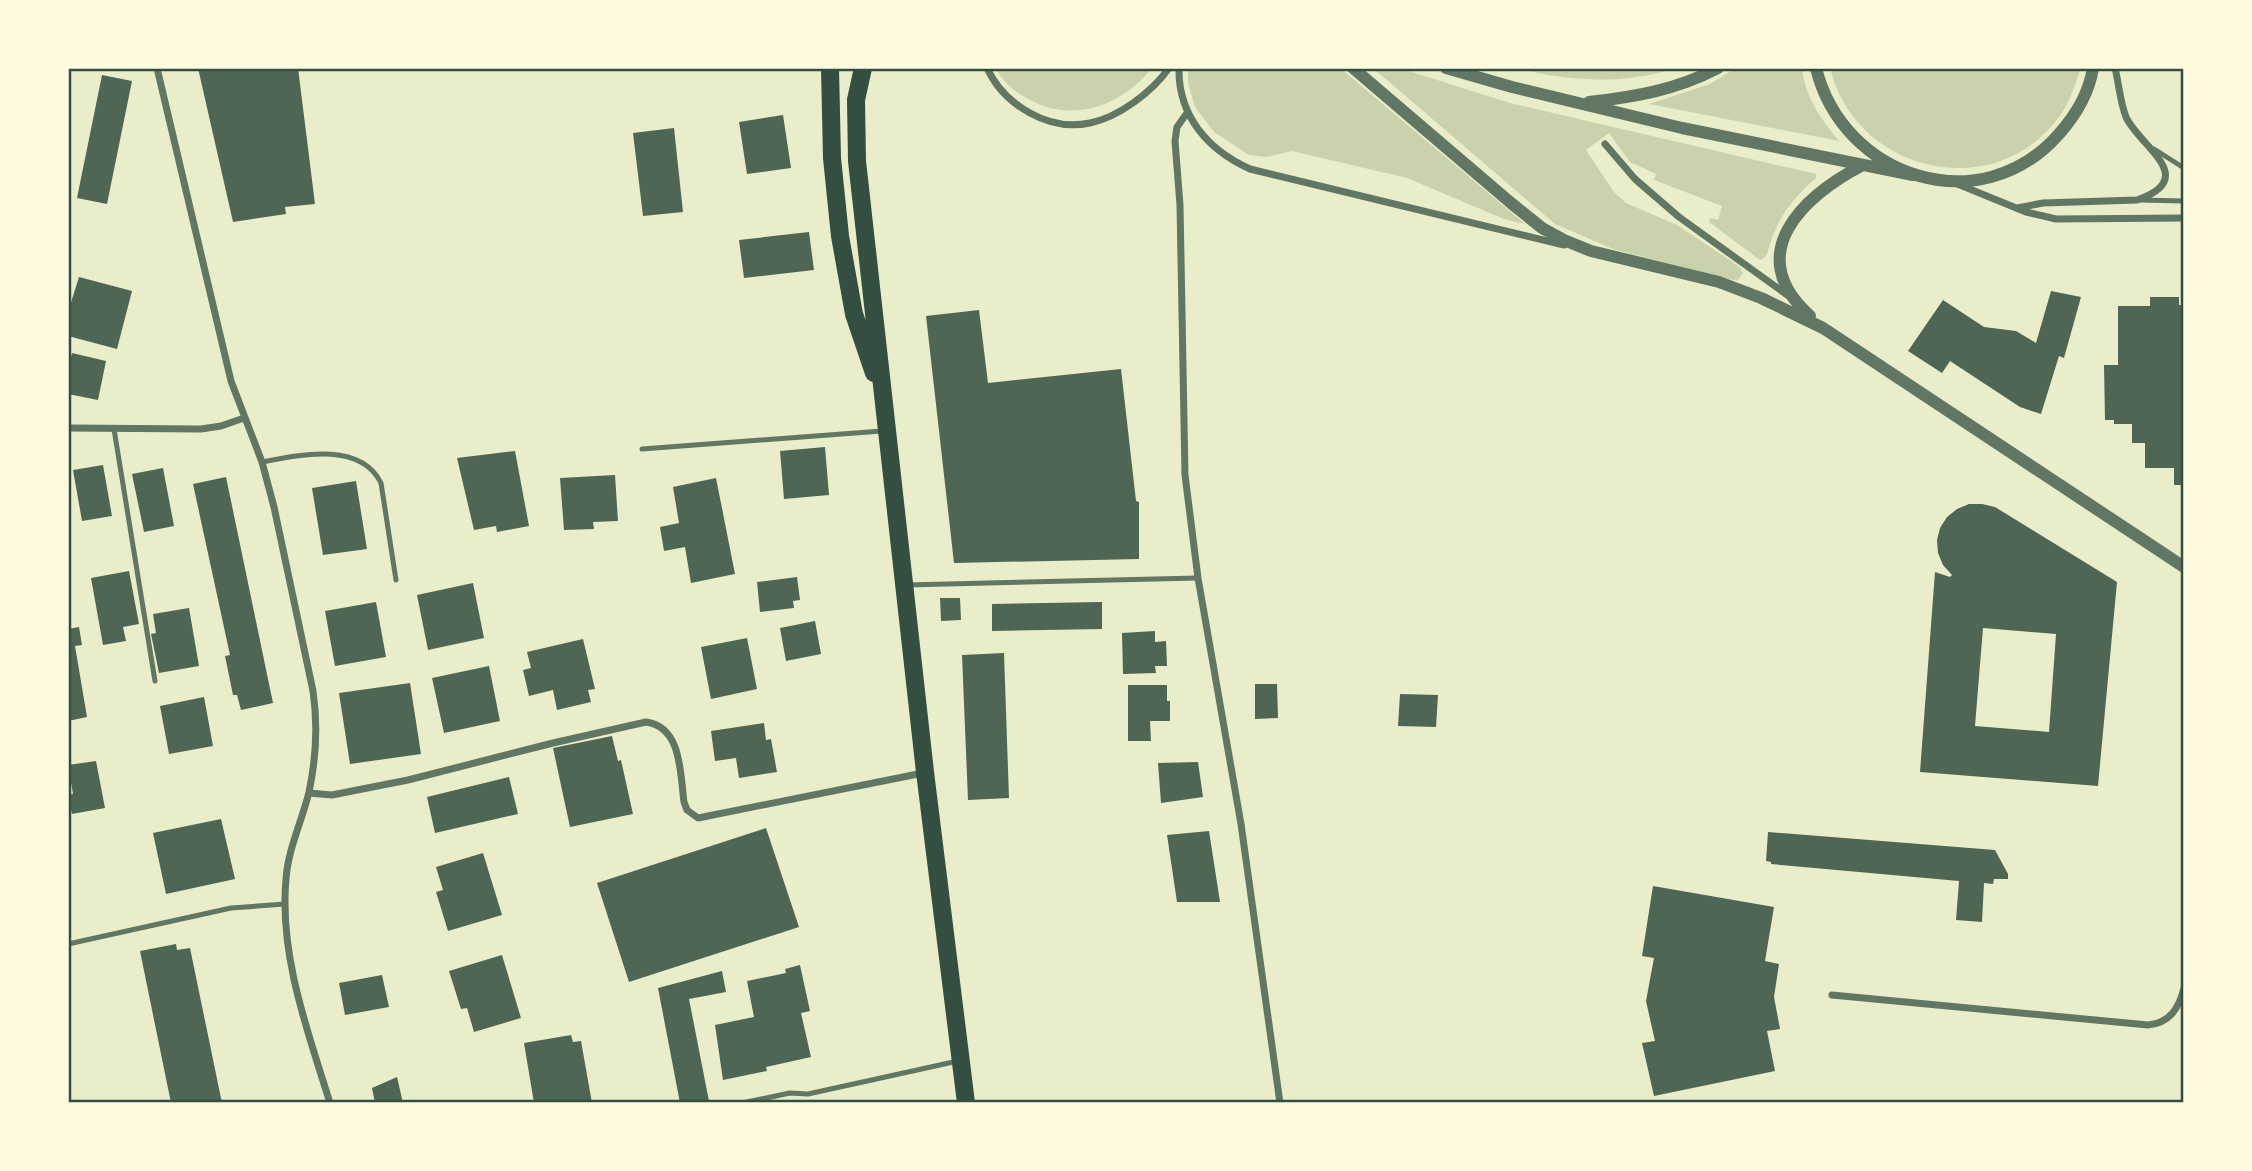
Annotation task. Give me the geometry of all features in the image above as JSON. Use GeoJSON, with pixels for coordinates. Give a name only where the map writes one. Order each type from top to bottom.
{"type":"FeatureCollection","features":[{"type":"Feature","properties":{"kind":"main road"},"geometry":{"type":"LineString","coordinates":[[830,68],[831,158],[839,236],[854,314],[874,373],[884,422]]}},
{"type":"Feature","properties":{"kind":"main road"},"geometry":{"type":"LineString","coordinates":[[863,68],[856,100],[857,153],[878,340],[884,422],[966,1103]]}},
{"type":"Feature","properties":{"kind":"street"},"geometry":{"type":"LineString","coordinates":[[157,68],[226,360],[244,418],[262,462],[274,507],[315,706],[316,750],[309,793],[287,867],[285,904],[296,984],[330,1103]]}},
{"type":"Feature","properties":{"kind":"street"},"geometry":{"type":"LineString","coordinates":[[988,68],[993,80],[1008,98],[1028,112],[1047,120],[1068,124],[1089,123],[1110,116],[1151,89],[1169,68]]}},
{"type":"Feature","properties":{"kind":"street"},"geometry":{"type":"LineString","coordinates":[[1179,68],[1179,80],[1187,113],[1200,133],[1230,160],[1250,169],[1719,282],[1761,298],[1823,328],[2184,567]]}},
{"type":"Feature","properties":{"kind":"street"},"geometry":{"type":"LineString","coordinates":[[1353,68],[1542,228],[1591,251]]}},
{"type":"Feature","properties":{"kind":"street"},"geometry":{"type":"LineString","coordinates":[[1446,68],[1512,87],[1682,128],[1863,166],[1951,181],[1979,179],[2005,172],[2040,152],[2069,123],[2083,99],[2093,70]]}},
{"type":"Feature","properties":{"kind":"street"},"geometry":{"type":"LineString","coordinates":[[1581,102],[1656,93],[1718,68]]}},
{"type":"Feature","properties":{"kind":"street"},"geometry":{"type":"LineString","coordinates":[[1816,68],[1829,104],[1840,123],[1855,140],[1872,155],[1913,175]]}},
{"type":"Feature","properties":{"kind":"street"},"geometry":{"type":"LineString","coordinates":[[2017,208],[2043,203],[2137,200],[2155,192],[2161,185],[2165,176],[2162,161],[2138,135],[2127,117],[2117,71]]}},
{"type":"Feature","properties":{"kind":"street"},"geometry":{"type":"LineString","coordinates":[[1187,113],[1177,127],[1175,141],[1180,205],[1185,475],[1198,578],[1241,824],[1280,1103]]}},
{"type":"Feature","properties":{"kind":"street"},"geometry":{"type":"LineString","coordinates":[[1605,144],[1635,179],[1679,217],[1796,302],[1823,328]]}},
{"type":"Feature","properties":{"kind":"street"},"geometry":{"type":"LineString","coordinates":[[1796,302],[1788,291],[1780,268],[1782,245],[1787,231],[1794,217],[1814,195],[1863,166]]}},
{"type":"Feature","properties":{"kind":"street"},"geometry":{"type":"LineString","coordinates":[[1951,181],[2017,208],[2056,219],[2184,218]]}},
{"type":"Feature","properties":{"kind":"street"},"geometry":{"type":"LineString","coordinates":[[68,428],[208,428],[244,418]]}},
{"type":"Feature","properties":{"kind":"street"},"geometry":{"type":"LineString","coordinates":[[309,793],[332,795],[408,780],[646,722],[656,723],[671,737],[677,751],[684,802],[687,810],[698,818],[925,772]]}},
{"type":"Feature","properties":{"kind":"street"},"geometry":{"type":"LineString","coordinates":[[1832,995],[2148,1025],[2157,1024],[2171,1016],[2180,1002],[2184,988]]}},
{"type":"Feature","properties":{"kind":"lane"},"geometry":{"type":"LineString","coordinates":[[2151,148],[2184,168]]}},
{"type":"Feature","properties":{"kind":"lane"},"geometry":{"type":"LineString","coordinates":[[2137,200],[2184,201]]}},
{"type":"Feature","properties":{"kind":"lane"},"geometry":{"type":"LineString","coordinates":[[642,449],[884,422]]}},
{"type":"Feature","properties":{"kind":"lane"},"geometry":{"type":"LineString","coordinates":[[114,429],[155,681]]}},
{"type":"Feature","properties":{"kind":"lane"},"geometry":{"type":"LineString","coordinates":[[262,462],[308,453],[343,457],[360,462],[375,472],[381,483],[396,580]]}},
{"type":"Feature","properties":{"kind":"lane"},"geometry":{"type":"LineString","coordinates":[[903,586],[1198,578]]}},
{"type":"Feature","properties":{"kind":"lane"},"geometry":{"type":"LineString","coordinates":[[68,944],[231,908],[285,904]]}},
{"type":"Feature","properties":{"kind":"lane"},"geometry":{"type":"LineString","coordinates":[[742,1103],[790,1093],[808,1094],[960,1061]]}},
{"type":"Feature","properties":{"kind":"green space"},"geometry":{"type":"Polygon","coordinates":[[[996,68],[1152,68],[1128,91],[1100,106],[1068,110],[1052,108],[1024,97],[1008,85],[996,68]]]}},
{"type":"Feature","properties":{"kind":"green space"},"geometry":{"type":"Polygon","coordinates":[[[1188,68],[1340,68],[1525,224],[1504,219],[1407,178],[1292,151],[1267,157],[1249,155],[1214,132],[1195,107],[1188,83],[1188,68]]]}},
{"type":"Feature","properties":{"kind":"green space"},"geometry":{"type":"Polygon","coordinates":[[[1373,68],[1399,68],[1510,103],[1816,174],[1816,178],[1785,212],[1767,254],[1760,260],[1709,222],[1710,218],[1718,220],[1722,206],[1654,180],[1656,174],[1630,162],[1609,133],[1586,150],[1614,192],[1626,203],[1677,225],[1740,267],[1743,273],[1738,280],[1733,280],[1613,249],[1555,224],[1373,68]]]}},
{"type":"Feature","properties":{"kind":"green space"},"geometry":{"type":"Polygon","coordinates":[[[1517,68],[1675,68],[1637,77],[1596,80],[1517,68]]]}},
{"type":"Feature","properties":{"kind":"green space"},"geometry":{"type":"Polygon","coordinates":[[[1736,68],[1802,68],[1815,107],[1839,141],[1649,104],[1710,84],[1736,68]]]}},
{"type":"Feature","properties":{"kind":"green space"},"geometry":{"type":"Polygon","coordinates":[[[1830,68],[2081,68],[2063,111],[2032,144],[1999,161],[1965,168],[1930,165],[1897,153],[1868,132],[1845,104],[1830,68]]]}},
{"type":"Feature","properties":{"kind":"building"},"geometry":{"type":"Polygon","coordinates":[[[198,68],[298,68],[315,204],[285,207],[286,214],[233,222],[198,68]]]}},
{"type":"Feature","properties":{"kind":"building"},"geometry":{"type":"Polygon","coordinates":[[[102,75],[132,81],[107,204],[77,198],[102,75]]]}},
{"type":"Feature","properties":{"kind":"building"},"geometry":{"type":"Polygon","coordinates":[[[783,115],[791,168],[747,174],[739,122],[783,115]]]}},
{"type":"Feature","properties":{"kind":"building"},"geometry":{"type":"Polygon","coordinates":[[[674,128],[683,212],[643,216],[633,133],[674,128]]]}},
{"type":"Feature","properties":{"kind":"building"},"geometry":{"type":"Polygon","coordinates":[[[809,232],[814,270],[744,278],[739,240],[809,232]]]}},
{"type":"Feature","properties":{"kind":"building"},"geometry":{"type":"Polygon","coordinates":[[[79,277],[132,291],[117,349],[68,336],[68,312],[79,277]]]}},
{"type":"Feature","properties":{"kind":"building"},"geometry":{"type":"Polygon","coordinates":[[[2051,291],[2081,297],[2064,358],[2059,356],[2041,414],[2020,407],[1950,361],[1942,373],[1908,351],[1943,300],[1984,327],[2016,331],[2036,343],[2051,291]]]}},
{"type":"Feature","properties":{"kind":"building"},"geometry":{"type":"Polygon","coordinates":[[[2150,297],[2179,297],[2179,305],[2184,305],[2184,485],[2174,485],[2174,468],[2145,468],[2145,443],[2132,443],[2132,424],[2114,424],[2114,420],[2105,420],[2104,365],[2118,365],[2118,306],[2150,306],[2150,297]]]}},
{"type":"Feature","properties":{"kind":"building"},"geometry":{"type":"Polygon","coordinates":[[[979,310],[988,383],[1121,369],[1136,501],[1139,502],[1139,559],[954,563],[926,316],[979,310]]]}},
{"type":"Feature","properties":{"kind":"building"},"geometry":{"type":"Polygon","coordinates":[[[72,353],[106,361],[98,400],[68,394],[68,370],[72,353]]]}},
{"type":"Feature","properties":{"kind":"building"},"geometry":{"type":"Polygon","coordinates":[[[825,447],[829,495],[784,499],[780,451],[825,447]]]}},
{"type":"Feature","properties":{"kind":"building"},"geometry":{"type":"Polygon","coordinates":[[[515,451],[529,526],[497,532],[496,526],[474,530],[457,458],[515,451]]]}},
{"type":"Feature","properties":{"kind":"building"},"geometry":{"type":"Polygon","coordinates":[[[103,465],[112,516],[82,521],[73,470],[103,465]]]}},
{"type":"Feature","properties":{"kind":"building"},"geometry":{"type":"Polygon","coordinates":[[[163,468],[174,526],[144,532],[132,474],[163,468]]]}},
{"type":"Feature","properties":{"kind":"building"},"geometry":{"type":"Polygon","coordinates":[[[615,475],[618,521],[593,522],[594,529],[564,530],[560,478],[615,475]]]}},
{"type":"Feature","properties":{"kind":"building"},"geometry":{"type":"Polygon","coordinates":[[[226,477],[273,703],[241,710],[237,695],[233,695],[225,656],[230,655],[193,484],[226,477]]]}},
{"type":"Feature","properties":{"kind":"building"},"geometry":{"type":"Polygon","coordinates":[[[716,478],[735,574],[691,583],[685,547],[664,551],[660,527],[679,523],[673,487],[716,478]]]}},
{"type":"Feature","properties":{"kind":"building"},"geometry":{"type":"Polygon","coordinates":[[[356,481],[367,549],[323,555],[312,488],[356,481]]]}},
{"type":"Feature","properties":{"kind":"building"},"geometry":{"type":"Polygon","coordinates":[[[1969,504],[1995,507],[2117,582],[2098,786],[1920,772],[1935,572],[1950,577],[1952,575],[1943,565],[1937,540],[1947,517],[1969,504]],[[1983,628],[1975,726],[2049,732],[2056,634],[1983,628]]]}},
{"type":"Feature","properties":{"kind":"building"},"geometry":{"type":"Polygon","coordinates":[[[129,571],[139,624],[123,627],[126,641],[103,645],[91,578],[129,571]]]}},
{"type":"Feature","properties":{"kind":"building"},"geometry":{"type":"Polygon","coordinates":[[[797,577],[800,600],[793,601],[794,608],[760,612],[757,582],[797,577]]]}},
{"type":"Feature","properties":{"kind":"building"},"geometry":{"type":"Polygon","coordinates":[[[473,583],[484,638],[428,650],[417,595],[473,583]]]}},
{"type":"Feature","properties":{"kind":"building"},"geometry":{"type":"Polygon","coordinates":[[[940,598],[960,598],[961,620],[941,621],[940,598]]]}},
{"type":"Feature","properties":{"kind":"building"},"geometry":{"type":"Polygon","coordinates":[[[376,602],[386,657],[335,666],[325,611],[376,602]]]}},
{"type":"Feature","properties":{"kind":"building"},"geometry":{"type":"Polygon","coordinates":[[[1102,602],[1102,629],[992,631],[992,604],[1102,602]]]}},
{"type":"Feature","properties":{"kind":"building"},"geometry":{"type":"Polygon","coordinates":[[[189,608],[199,666],[159,673],[151,634],[156,633],[153,614],[189,608]]]}},
{"type":"Feature","properties":{"kind":"building"},"geometry":{"type":"Polygon","coordinates":[[[815,621],[821,654],[786,661],[780,628],[815,621]]]}},
{"type":"Feature","properties":{"kind":"building"},"geometry":{"type":"Polygon","coordinates":[[[79,627],[82,645],[75,646],[87,717],[68,721],[68,629],[79,627]]]}},
{"type":"Feature","properties":{"kind":"building"},"geometry":{"type":"Polygon","coordinates":[[[1155,631],[1155,642],[1166,641],[1167,666],[1155,666],[1156,673],[1123,674],[1122,633],[1155,631]]]}},
{"type":"Feature","properties":{"kind":"building"},"geometry":{"type":"Polygon","coordinates":[[[747,638],[757,689],[711,699],[701,647],[747,638]]]}},
{"type":"Feature","properties":{"kind":"building"},"geometry":{"type":"Polygon","coordinates":[[[583,639],[595,689],[588,690],[591,702],[557,710],[553,690],[529,696],[523,670],[531,668],[527,652],[583,639]]]}},
{"type":"Feature","properties":{"kind":"building"},"geometry":{"type":"Polygon","coordinates":[[[1004,653],[1009,798],[968,800],[962,655],[1004,653]]]}},
{"type":"Feature","properties":{"kind":"building"},"geometry":{"type":"Polygon","coordinates":[[[489,666],[500,721],[444,733],[432,678],[489,666]]]}},
{"type":"Feature","properties":{"kind":"building"},"geometry":{"type":"Polygon","coordinates":[[[410,683],[421,754],[350,764],[339,693],[410,683]]]}},
{"type":"Feature","properties":{"kind":"building"},"geometry":{"type":"Polygon","coordinates":[[[1255,684],[1277,684],[1278,718],[1255,719],[1255,684]]]}},
{"type":"Feature","properties":{"kind":"building"},"geometry":{"type":"Polygon","coordinates":[[[1128,685],[1167,685],[1170,721],[1150,721],[1151,741],[1128,741],[1128,685]]]}},
{"type":"Feature","properties":{"kind":"building"},"geometry":{"type":"Polygon","coordinates":[[[1400,694],[1438,695],[1436,727],[1398,726],[1400,694]]]}},
{"type":"Feature","properties":{"kind":"building"},"geometry":{"type":"Polygon","coordinates":[[[204,697],[213,746],[169,754],[160,706],[204,697]]]}},
{"type":"Feature","properties":{"kind":"building"},"geometry":{"type":"Polygon","coordinates":[[[764,723],[766,740],[771,739],[777,772],[739,778],[736,758],[715,761],[711,731],[764,723]]]}},
{"type":"Feature","properties":{"kind":"building"},"geometry":{"type":"Polygon","coordinates":[[[612,736],[618,761],[621,760],[633,814],[570,827],[553,748],[612,736]]]}},
{"type":"Feature","properties":{"kind":"building"},"geometry":{"type":"Polygon","coordinates":[[[96,761],[105,808],[72,814],[68,795],[73,794],[68,765],[96,761]]]}},
{"type":"Feature","properties":{"kind":"building"},"geometry":{"type":"Polygon","coordinates":[[[1198,762],[1203,797],[1161,803],[1158,763],[1198,762]]]}},
{"type":"Feature","properties":{"kind":"building"},"geometry":{"type":"Polygon","coordinates":[[[509,777],[518,814],[435,833],[427,797],[509,777]]]}},
{"type":"Feature","properties":{"kind":"building"},"geometry":{"type":"Polygon","coordinates":[[[221,819],[235,879],[166,894],[153,833],[221,819]]]}},
{"type":"Feature","properties":{"kind":"building"},"geometry":{"type":"Polygon","coordinates":[[[766,828],[799,927],[629,982],[597,883],[766,828]]]}},
{"type":"Feature","properties":{"kind":"building"},"geometry":{"type":"Polygon","coordinates":[[[1209,831],[1220,902],[1177,902],[1167,835],[1209,831]]]}},
{"type":"Feature","properties":{"kind":"building"},"geometry":{"type":"Polygon","coordinates":[[[1768,832],[1995,850],[2008,879],[1994,879],[1993,884],[1984,883],[1982,922],[1956,920],[1959,881],[1771,864],[1766,861],[1768,832]]]}},
{"type":"Feature","properties":{"kind":"building"},"geometry":{"type":"Polygon","coordinates":[[[483,853],[502,915],[448,931],[436,892],[443,890],[436,867],[483,853]]]}},
{"type":"Feature","properties":{"kind":"building"},"geometry":{"type":"Polygon","coordinates":[[[1653,886],[1774,907],[1765,961],[1779,964],[1774,997],[1780,1029],[1767,1031],[1775,1071],[1654,1096],[1642,1043],[1655,1041],[1646,1001],[1654,958],[1642,956],[1653,886]]]}},
{"type":"Feature","properties":{"kind":"building"},"geometry":{"type":"Polygon","coordinates":[[[176,944],[177,950],[190,948],[222,1103],[171,1103],[140,951],[176,944]]]}},
{"type":"Feature","properties":{"kind":"building"},"geometry":{"type":"Polygon","coordinates":[[[502,955],[521,1018],[474,1032],[467,1008],[461,1009],[449,971],[502,955]]]}},
{"type":"Feature","properties":{"kind":"building"},"geometry":{"type":"Polygon","coordinates":[[[800,965],[810,1011],[801,1013],[811,1057],[766,1067],[767,1071],[723,1080],[715,1025],[754,1017],[747,981],[786,973],[785,969],[800,965]]]}},
{"type":"Feature","properties":{"kind":"building"},"geometry":{"type":"Polygon","coordinates":[[[722,971],[726,992],[689,999],[709,1101],[680,1103],[658,988],[722,971]]]}},
{"type":"Feature","properties":{"kind":"building"},"geometry":{"type":"Polygon","coordinates":[[[382,975],[389,1007],[345,1015],[339,983],[382,975]]]}},
{"type":"Feature","properties":{"kind":"building"},"geometry":{"type":"Polygon","coordinates":[[[571,1035],[573,1042],[581,1041],[592,1103],[534,1103],[524,1043],[571,1035]]]}},
{"type":"Feature","properties":{"kind":"building"},"geometry":{"type":"Polygon","coordinates":[[[397,1077],[403,1103],[375,1103],[372,1088],[397,1077]]]}}]}
